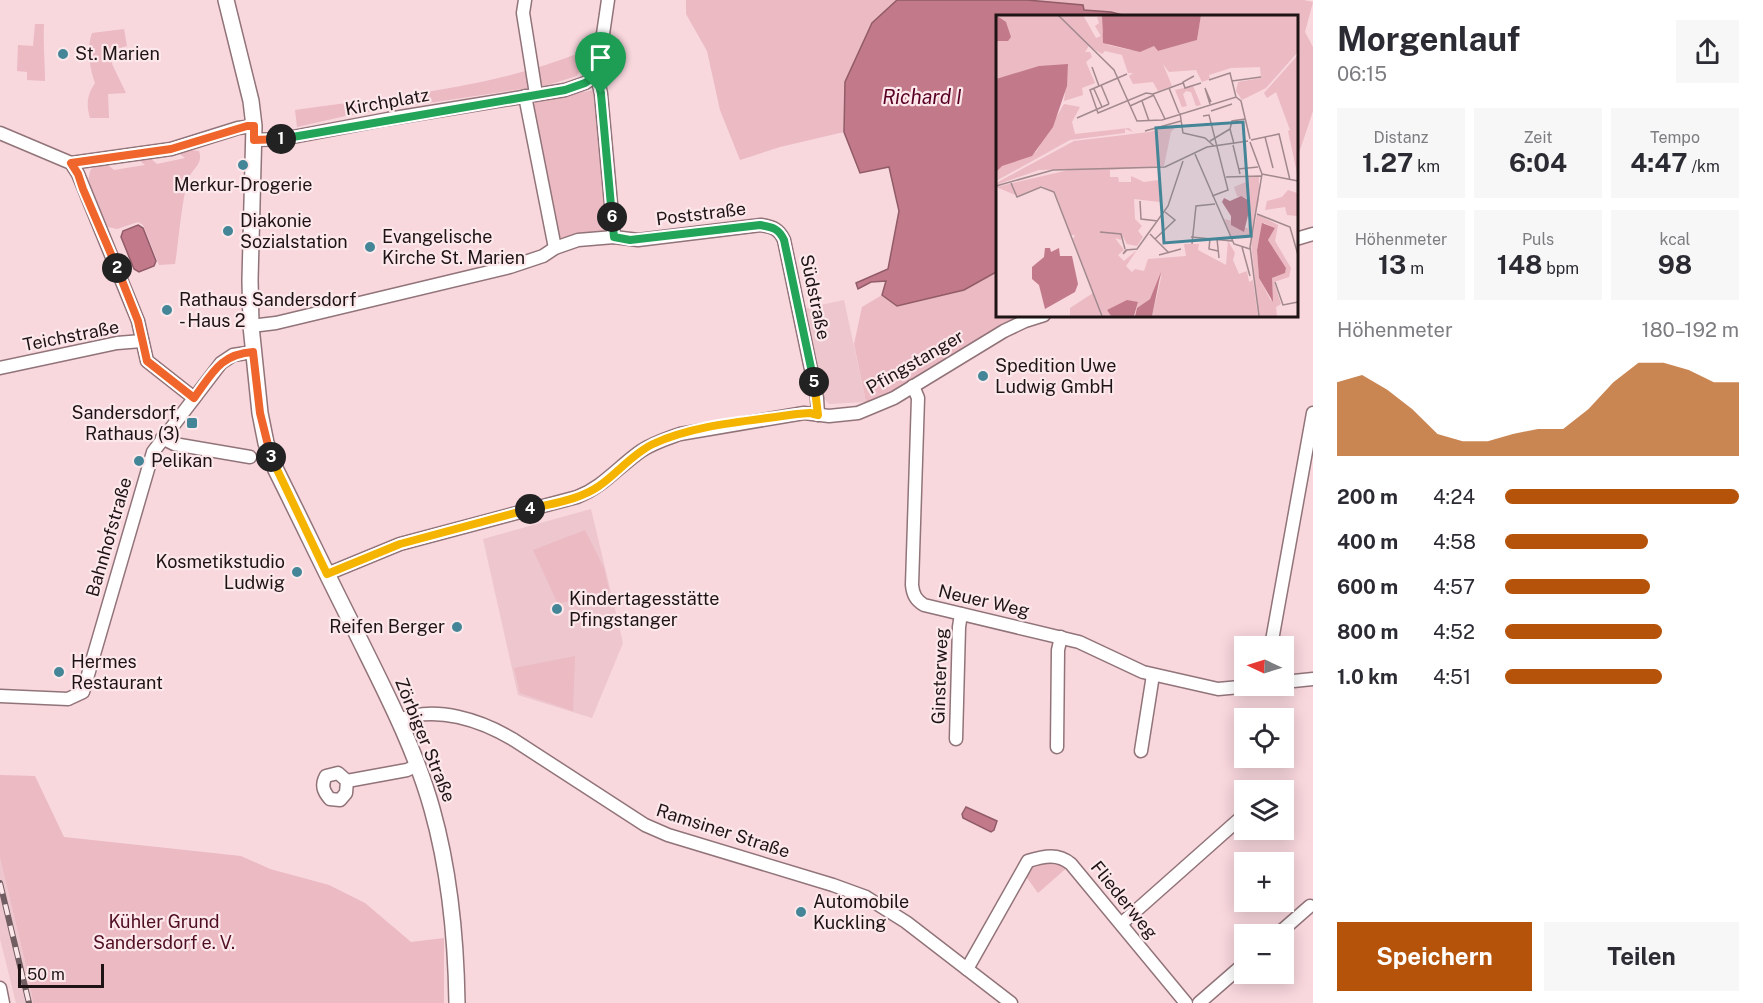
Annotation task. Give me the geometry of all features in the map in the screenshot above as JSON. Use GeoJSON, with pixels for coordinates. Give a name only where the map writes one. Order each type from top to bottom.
{"type":"FeatureCollection","features":[{"type":"Feature","properties":{"kind":"street","name":"Zörbiger Straße"},"geometry":{"type":"LineString","coordinates":[[226,0],[251,100],[254,133],[250,326],[260,413],[270,454],[399,720],[418,765],[439,835],[448,882],[456,943],[457,1003]]}},
{"type":"Feature","properties":{"kind":"street"},"geometry":{"type":"LineString","coordinates":[[525,0],[523,13],[531,95],[555,248]]}},
{"type":"Feature","properties":{"kind":"street"},"geometry":{"type":"LineString","coordinates":[[608,0],[597,75],[614,237]]}},
{"type":"Feature","properties":{"kind":"street","name":"Kirchplatz"},"geometry":{"type":"LineString","coordinates":[[71,163],[171,149],[238,128],[288,138],[574,88],[597,75]]}},
{"type":"Feature","properties":{"kind":"street"},"geometry":{"type":"LineString","coordinates":[[0,133],[71,163],[78,174],[124,284],[138,321],[142,342]]}},
{"type":"Feature","properties":{"kind":"street","name":"Poststraße"},"geometry":{"type":"LineString","coordinates":[[250,326],[276,323],[510,267],[543,256],[555,248],[578,240],[614,237],[638,240],[760,225],[772,227]]}},
{"type":"Feature","properties":{"kind":"street","name":"Südstraße"},"geometry":{"type":"LineString","coordinates":[[772,227],[780,231],[784,240],[817,398],[818,415]]}},
{"type":"Feature","properties":{"kind":"street"},"geometry":{"type":"LineString","coordinates":[[1298,238],[1313,234]]}},
{"type":"Feature","properties":{"kind":"street","name":"Pfingstanger"},"geometry":{"type":"LineString","coordinates":[[327,574],[406,542],[577,497],[600,486],[642,450],[669,438],[699,430],[797,414],[844,416],[858,413],[894,398],[1004,331],[1041,316]]}},
{"type":"Feature","properties":{"kind":"street","name":"Teichstraße"},"geometry":{"type":"LineString","coordinates":[[0,368],[117,343],[142,342],[147,361],[194,398]]}},
{"type":"Feature","properties":{"kind":"street","name":"Bahnhofstraße"},"geometry":{"type":"LineString","coordinates":[[0,696],[68,699],[83,692],[151,458],[162,438],[221,363],[233,355],[253,352]]}},
{"type":"Feature","properties":{"kind":"street","name":"Neuer Weg"},"geometry":{"type":"LineString","coordinates":[[913,386],[918,398],[914,597],[924,605],[1089,645],[1135,669],[1154,675],[1218,689],[1234,688]]}},
{"type":"Feature","properties":{"kind":"street"},"geometry":{"type":"LineString","coordinates":[[1273,636],[1308,473],[1313,413]]}},
{"type":"Feature","properties":{"kind":"street"},"geometry":{"type":"LineString","coordinates":[[162,438],[174,444],[250,457]]}},
{"type":"Feature","properties":{"kind":"street","name":"Ginsterweg"},"geometry":{"type":"LineString","coordinates":[[956,739],[961,614]]}},
{"type":"Feature","properties":{"kind":"street"},"geometry":{"type":"LineString","coordinates":[[1057,747],[1060,637]]}},
{"type":"Feature","properties":{"kind":"street"},"geometry":{"type":"LineString","coordinates":[[1141,751],[1154,675]]}},
{"type":"Feature","properties":{"kind":"street"},"geometry":{"type":"LineString","coordinates":[[1294,681],[1313,679]]}},
{"type":"Feature","properties":{"kind":"street","name":"Ramsiner Straße"},"geometry":{"type":"LineString","coordinates":[[399,720],[411,715],[435,714],[464,719],[491,728],[514,740],[645,825],[668,835],[866,897],[906,922],[1011,1003]]}},
{"type":"Feature","properties":{"kind":"street"},"geometry":{"type":"LineString","coordinates":[[347,781],[407,770],[418,765]]}},
{"type":"Feature","properties":{"kind":"street"},"geometry":{"type":"LineString","coordinates":[[1121,924],[1234,824]]}},
{"type":"Feature","properties":{"kind":"street","name":"Fliederweg"},"geometry":{"type":"LineString","coordinates":[[967,969],[1028,861],[1063,857],[1186,1003]]}},
{"type":"Feature","properties":{"kind":"street"},"geometry":{"type":"LineString","coordinates":[[1289,924],[1310,906]]}},
{"type":"Feature","properties":{"kind":"street"},"geometry":{"type":"LineString","coordinates":[[1199,1003],[1234,973]]}},
{"type":"Feature","properties":{"kind":"street"},"geometry":{"type":"LineString","coordinates":[[0,988],[3,1003]]}},
{"type":"Feature","properties":{"kind":"shaded area"},"geometry":{"type":"Polygon","coordinates":[[[844,300],[866,402],[829,404],[822,396],[806,308],[844,300]]]}},
{"type":"Feature","properties":{"kind":"shaded area","name":"Kindertagesstätte Pfingstanger"},"geometry":{"type":"Polygon","coordinates":[[[591,509],[623,643],[592,718],[518,695],[483,539],[591,509]]]}},
{"type":"Feature","properties":{"kind":"shaded area"},"geometry":{"type":"Polygon","coordinates":[[[0,858],[33,1003],[16,1003],[0,939],[0,858]]]}},
{"type":"Feature","properties":{"kind":"green space"},"geometry":{"type":"Polygon","coordinates":[[[686,0],[897,0],[872,23],[845,82],[844,132],[780,147],[740,160],[720,110],[707,51],[686,14],[686,0]]]}},
{"type":"Feature","properties":{"kind":"green space"},"geometry":{"type":"Polygon","coordinates":[[[1027,0],[1304,0],[1313,2],[1305,32],[1313,47],[1313,111],[1298,156],[1298,15],[1122,15],[1084,10],[1083,5],[1027,0]]]}},
{"type":"Feature","properties":{"kind":"green space"},"geometry":{"type":"Polygon","coordinates":[[[35,24],[44,24],[45,81],[27,80],[27,72],[17,71],[18,45],[33,46],[35,24]]]}},
{"type":"Feature","properties":{"kind":"green space"},"geometry":{"type":"Polygon","coordinates":[[[124,29],[127,46],[113,50],[112,64],[126,93],[108,94],[109,118],[90,118],[88,100],[95,83],[89,58],[92,33],[124,29]]]}},
{"type":"Feature","properties":{"kind":"green space"},"geometry":{"type":"Polygon","coordinates":[[[589,51],[577,76],[548,85],[350,115],[297,127],[295,110],[478,83],[549,64],[589,51]]]}},
{"type":"Feature","properties":{"kind":"green space"},"geometry":{"type":"Polygon","coordinates":[[[596,90],[611,231],[553,239],[532,108],[537,99],[596,90]]]}},
{"type":"Feature","properties":{"kind":"green space"},"geometry":{"type":"Polygon","coordinates":[[[199,151],[200,159],[190,176],[186,189],[175,264],[159,265],[143,225],[138,222],[117,229],[104,226],[90,190],[89,176],[91,169],[105,163],[114,170],[145,165],[139,160],[150,158],[157,164],[185,158],[177,152],[199,151]]]}},
{"type":"Feature","properties":{"kind":"green space"},"geometry":{"type":"Polygon","coordinates":[[[1298,156],[1299,235],[1298,235],[1298,156]]]}},
{"type":"Feature","properties":{"kind":"green space"},"geometry":{"type":"Polygon","coordinates":[[[996,272],[996,316],[1028,316],[899,389],[866,402],[854,344],[862,307],[882,295],[897,306],[964,290],[996,272]]]}},
{"type":"Feature","properties":{"kind":"green space"},"geometry":{"type":"Polygon","coordinates":[[[585,530],[604,568],[609,590],[558,604],[533,550],[585,530]]]}},
{"type":"Feature","properties":{"kind":"green space"},"geometry":{"type":"Polygon","coordinates":[[[575,656],[573,711],[520,693],[514,668],[575,656]]]}},
{"type":"Feature","properties":{"kind":"green space","name":"Kühler Grund Sandersdorf e. V."},"geometry":{"type":"Polygon","coordinates":[[[0,775],[35,776],[64,837],[241,856],[270,869],[329,885],[365,903],[411,942],[444,938],[444,1003],[33,1003],[0,858],[0,775]]]}},
{"type":"Feature","properties":{"kind":"green space"},"geometry":{"type":"Polygon","coordinates":[[[1028,861],[1071,864],[1038,893],[1022,871],[1028,861]]]}},
{"type":"Feature","properties":{"kind":"water","name":"Richard I"},"geometry":{"type":"Polygon","coordinates":[[[897,0],[1027,0],[1083,5],[1084,10],[1122,15],[996,15],[996,272],[964,290],[897,306],[882,295],[886,281],[871,282],[858,289],[856,283],[888,269],[899,211],[889,167],[860,173],[844,132],[845,82],[872,23],[897,0]]]}},
{"type":"Feature","properties":{"kind":"water"},"geometry":{"type":"Polygon","coordinates":[[[138,225],[143,228],[156,261],[154,266],[139,272],[134,269],[121,237],[123,231],[138,225]]]}},
{"type":"Feature","properties":{"kind":"water"},"geometry":{"type":"Polygon","coordinates":[[[966,807],[997,821],[994,830],[991,832],[963,818],[962,814],[966,807]]]}},
{"type":"Feature","properties":{"kind":"railway"},"geometry":{"type":"LineString","coordinates":[[0,883],[29,1003]]}},
{"type":"Feature","properties":{"kind":"place","name":"St. Marien"},"geometry":{"type":"Point","coordinates":[63,54]}},
{"type":"Feature","properties":{"kind":"place","name":"Merkur-Drogerie"},"geometry":{"type":"Point","coordinates":[243,165]}},
{"type":"Feature","properties":{"kind":"place","name":"Diakonie Sozialstation"},"geometry":{"type":"Point","coordinates":[228,231]}},
{"type":"Feature","properties":{"kind":"place","name":"Evangelische Kirche St. Marien"},"geometry":{"type":"Point","coordinates":[370,247]}},
{"type":"Feature","properties":{"kind":"place","name":"Rathaus Sandersdorf - Haus 2"},"geometry":{"type":"Point","coordinates":[167,310]}},
{"type":"Feature","properties":{"kind":"place","name":"Spedition Uwe Ludwig GmbH"},"geometry":{"type":"Point","coordinates":[983,376]}},
{"type":"Feature","properties":{"kind":"place","name":"Sandersdorf, Rathaus (3)"},"geometry":{"type":"Point","coordinates":[192,423]}},
{"type":"Feature","properties":{"kind":"place","name":"Pelikan"},"geometry":{"type":"Point","coordinates":[139,461]}},
{"type":"Feature","properties":{"kind":"place","name":"Kosmetikstudio Ludwig"},"geometry":{"type":"Point","coordinates":[297,572]}},
{"type":"Feature","properties":{"kind":"place","name":"Kindertagesstätte Pfingstanger"},"geometry":{"type":"Point","coordinates":[557,609]}},
{"type":"Feature","properties":{"kind":"place","name":"Reifen Berger"},"geometry":{"type":"Point","coordinates":[457,627]}},
{"type":"Feature","properties":{"kind":"place","name":"Hermes Restaurant"},"geometry":{"type":"Point","coordinates":[59,672]}},
{"type":"Feature","properties":{"kind":"place","name":"Automobile Kuckling"},"geometry":{"type":"Point","coordinates":[801,912]}},
{"type":"Feature","properties":{"kind":"route"},"geometry":{"type":"LineString","coordinates":[[597,75],[601,94],[614,237],[638,240],[760,225],[780,231],[800,314],[817,398],[818,415],[804,412],[699,430],[669,438],[642,450],[600,486],[577,497],[406,542],[327,574],[270,454],[260,413],[253,352],[239,353],[227,358],[194,398],[147,361],[138,321],[78,174],[71,163],[171,149],[247,126],[254,126],[254,140],[288,138],[565,90],[585,83],[597,75]]}}]}
